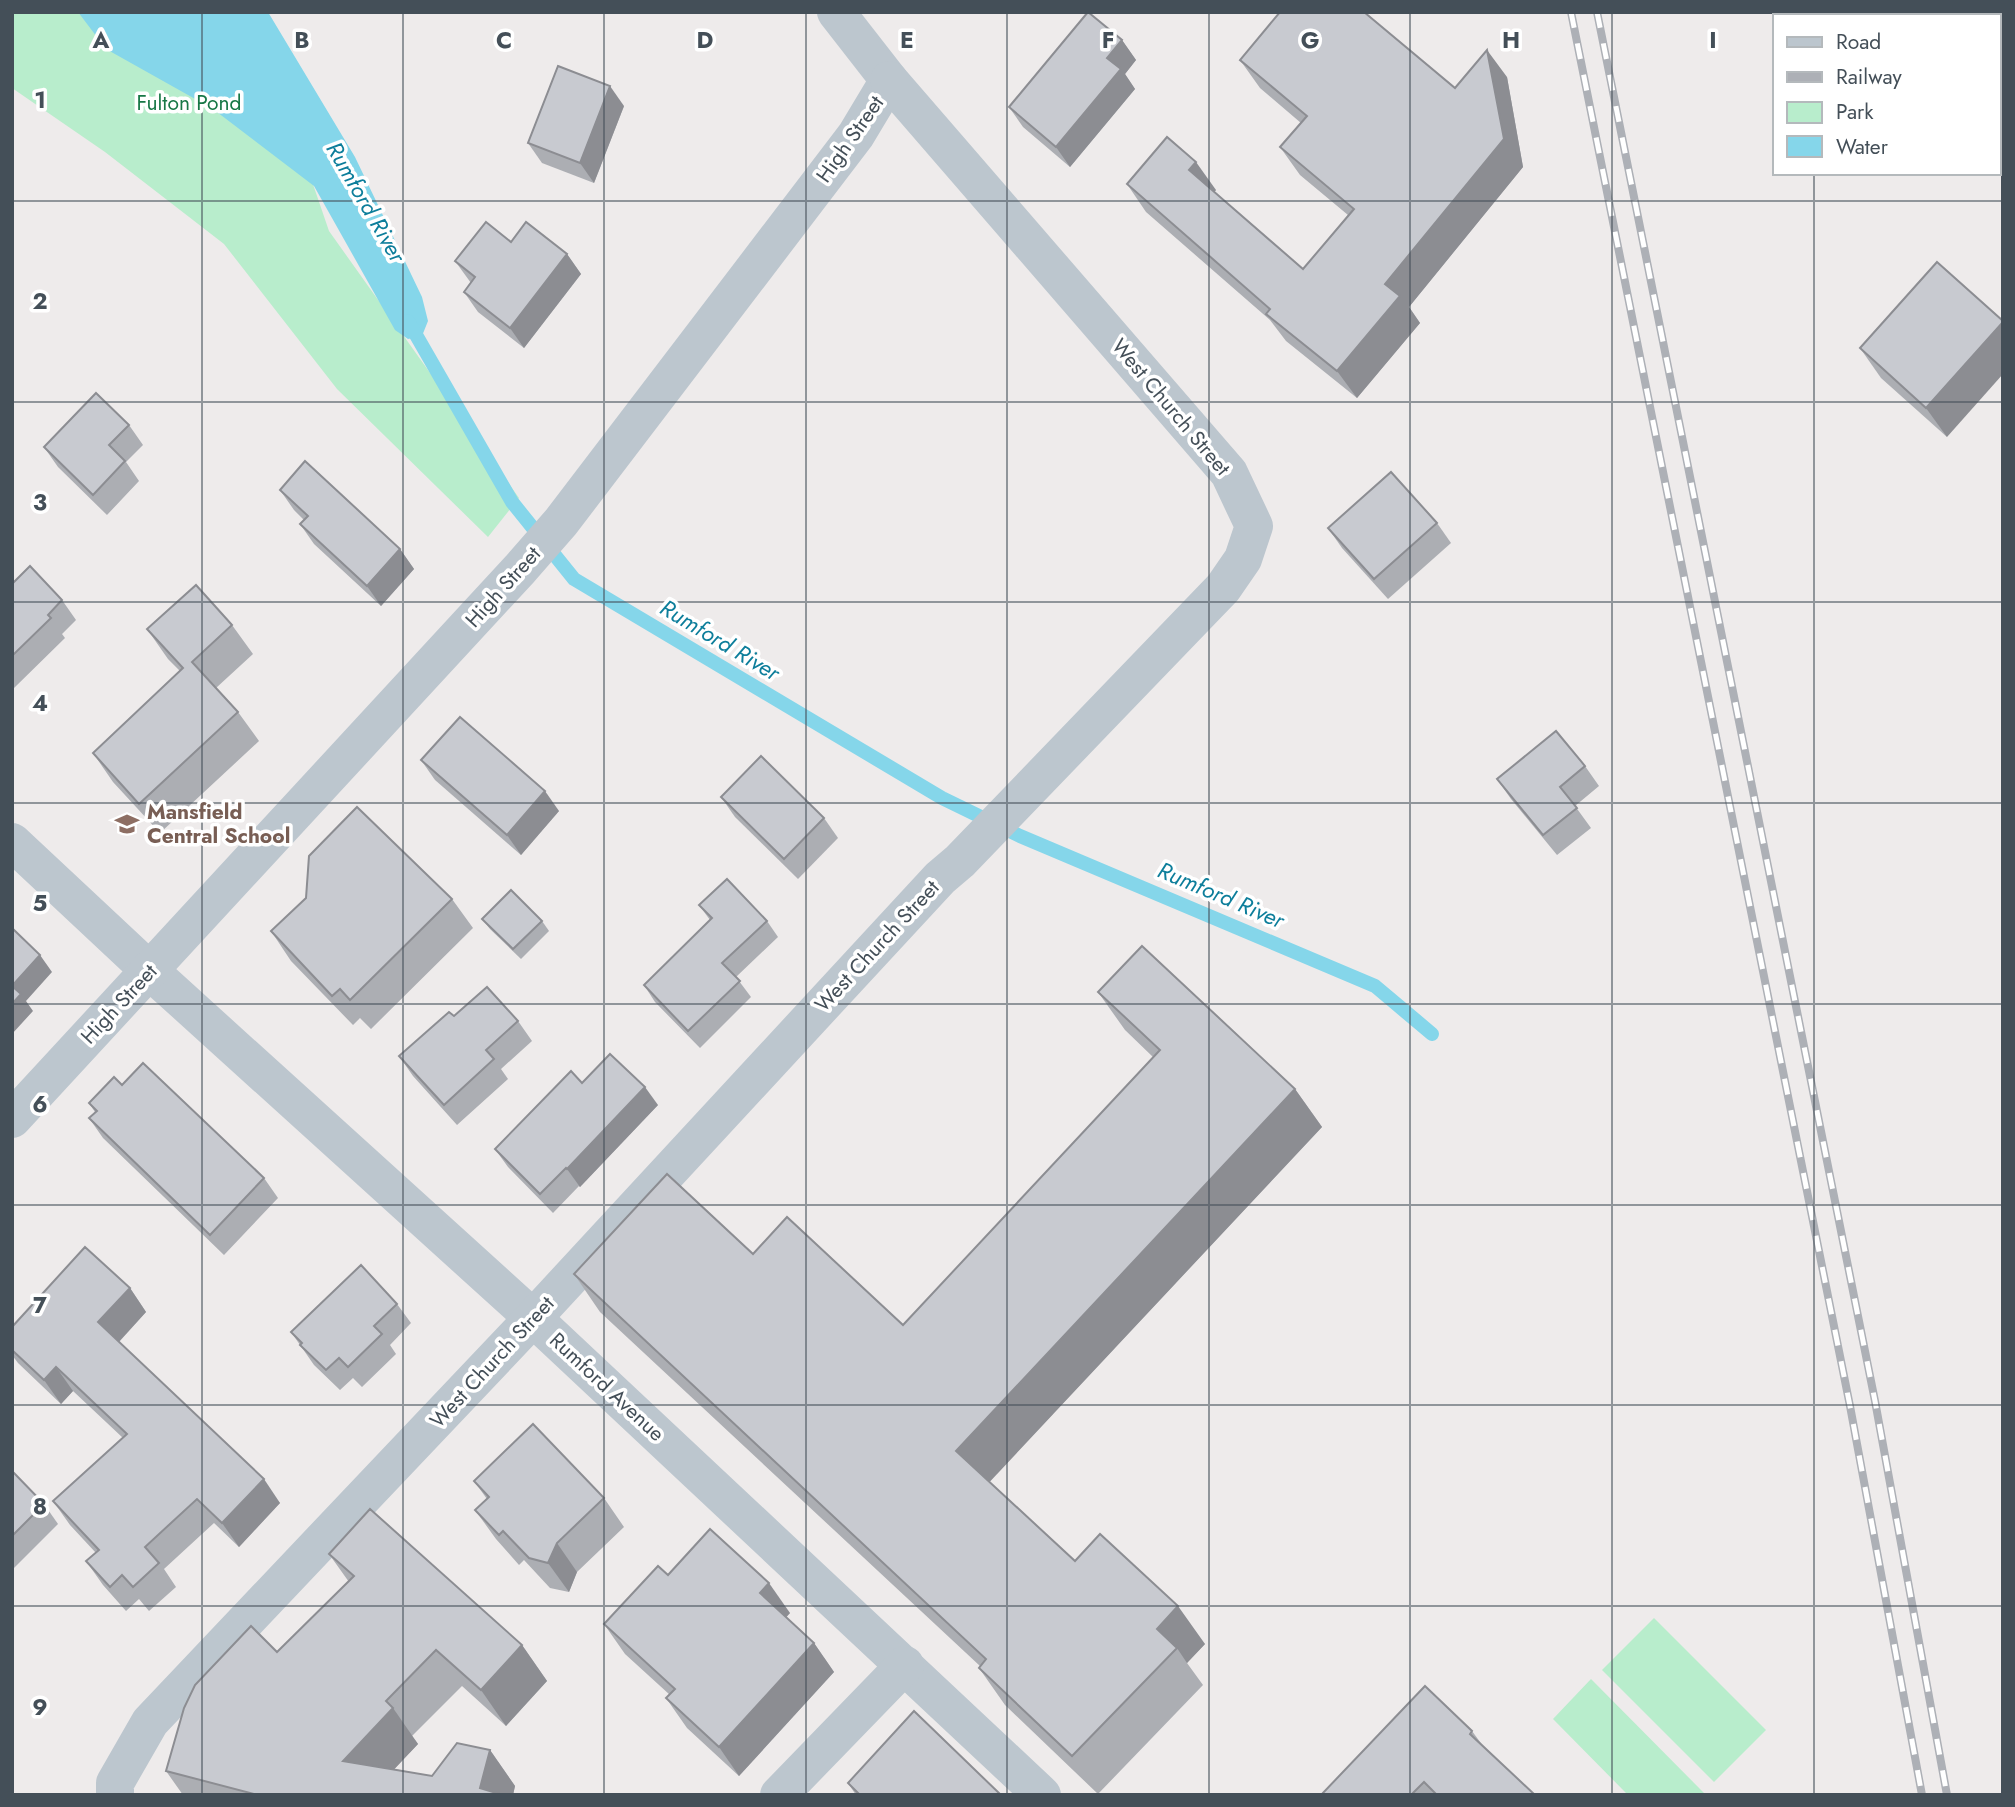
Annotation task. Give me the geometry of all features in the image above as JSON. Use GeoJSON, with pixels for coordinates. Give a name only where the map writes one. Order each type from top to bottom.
{"type":"FeatureCollection","features":[{"type":"Feature","properties":{"kind":"street","name":"High Street"},"geometry":{"type":"LineString","coordinates":[[12,1119],[561,522],[856,135],[889,80],[836,12]]}},
{"type":"Feature","properties":{"kind":"street","name":"West Church Street"},"geometry":{"type":"LineString","coordinates":[[115,1795],[115,1783],[150,1722],[533,1318],[940,878],[960,861],[1223,588],[1243,559],[1254,526],[1229,473],[889,80]]}},
{"type":"Feature","properties":{"kind":"street","name":"Rumford Avenue"},"geometry":{"type":"LineString","coordinates":[[12,842],[150,971],[533,1318],[1042,1795]]}},
{"type":"Feature","properties":{"kind":"street"},"geometry":{"type":"LineString","coordinates":[[779,1795],[905,1665]]}},
{"type":"Feature","properties":{"kind":"green space","name":"Fulton Pond"},"geometry":{"type":"Polygon","coordinates":[[[12,12],[254,12],[329,231],[519,498],[488,537],[337,389],[224,244],[105,152],[12,88],[12,12]]]}},
{"type":"Feature","properties":{"kind":"green space"},"geometry":{"type":"Polygon","coordinates":[[[1654,1618],[1766,1730],[1714,1782],[1602,1670],[1654,1618]]]}},
{"type":"Feature","properties":{"kind":"green space"},"geometry":{"type":"Polygon","coordinates":[[[1591,1679],[1704,1793],[1702,1795],[1628,1795],[1553,1719],[1591,1679]]]}},
{"type":"Feature","properties":{"kind":"water","name":"Fulton Pond"},"geometry":{"type":"Polygon","coordinates":[[[78,12],[268,12],[355,157],[422,297],[428,321],[422,336],[408,339],[395,330],[314,186],[213,109],[106,49],[78,12]]]}},
{"type":"Feature","properties":{"kind":"building"},"geometry":{"type":"Polygon","coordinates":[[[1088,12],[1122,40],[1107,58],[1121,69],[1056,147],[1009,107],[1088,12]]]}},
{"type":"Feature","properties":{"kind":"building"},"geometry":{"type":"Polygon","coordinates":[[[1280,12],[1364,12],[1455,88],[1487,50],[1504,139],[1385,284],[1400,296],[1337,371],[1266,314],[1270,309],[1127,184],[1167,137],[1196,162],[1189,170],[1303,269],[1354,209],[1280,147],[1307,116],[1240,60],[1280,12]]]}},
{"type":"Feature","properties":{"kind":"building"},"geometry":{"type":"Polygon","coordinates":[[[558,66],[610,86],[580,163],[528,143],[558,66]]]}},
{"type":"Feature","properties":{"kind":"building"},"geometry":{"type":"Polygon","coordinates":[[[486,222],[511,242],[526,222],[567,254],[510,328],[464,292],[475,277],[455,261],[486,222]]]}},
{"type":"Feature","properties":{"kind":"building"},"geometry":{"type":"Polygon","coordinates":[[[1937,262],[2003,322],[1926,408],[1860,348],[1937,262]]]}},
{"type":"Feature","properties":{"kind":"building"},"geometry":{"type":"Polygon","coordinates":[[[96,393],[129,425],[109,445],[125,461],[93,495],[44,447],[96,393]]]}},
{"type":"Feature","properties":{"kind":"building"},"geometry":{"type":"Polygon","coordinates":[[[305,461],[400,549],[367,586],[300,524],[308,516],[280,490],[305,461]]]}},
{"type":"Feature","properties":{"kind":"building"},"geometry":{"type":"Polygon","coordinates":[[[1391,472],[1437,523],[1374,579],[1328,528],[1391,472]]]}},
{"type":"Feature","properties":{"kind":"building"},"geometry":{"type":"Polygon","coordinates":[[[30,566],[62,600],[48,615],[51,618],[12,656],[12,584],[30,566]]]}},
{"type":"Feature","properties":{"kind":"building"},"geometry":{"type":"Polygon","coordinates":[[[196,585],[232,625],[192,662],[238,712],[139,804],[93,753],[183,668],[147,629],[196,585]]]}},
{"type":"Feature","properties":{"kind":"building"},"geometry":{"type":"Polygon","coordinates":[[[460,717],[545,791],[507,835],[421,760],[460,717]]]}},
{"type":"Feature","properties":{"kind":"building"},"geometry":{"type":"Polygon","coordinates":[[[1556,731],[1585,766],[1560,787],[1577,808],[1543,835],[1497,779],[1556,731]]]}},
{"type":"Feature","properties":{"kind":"building"},"geometry":{"type":"Polygon","coordinates":[[[761,756],[824,818],[784,859],[721,797],[761,756]]]}},
{"type":"Feature","properties":{"kind":"building"},"geometry":{"type":"Polygon","coordinates":[[[357,807],[452,899],[350,1000],[340,989],[332,996],[271,931],[306,898],[309,856],[357,807]]]}},
{"type":"Feature","properties":{"kind":"building"},"geometry":{"type":"Polygon","coordinates":[[[727,879],[767,921],[722,963],[740,981],[688,1031],[644,985],[712,918],[699,905],[727,879]]]}},
{"type":"Feature","properties":{"kind":"building"},"geometry":{"type":"Polygon","coordinates":[[[511,890],[542,921],[513,949],[482,919],[511,890]]]}},
{"type":"Feature","properties":{"kind":"building"},"geometry":{"type":"Polygon","coordinates":[[[12,928],[40,955],[12,986],[12,928]]]}},
{"type":"Feature","properties":{"kind":"building"},"geometry":{"type":"Polygon","coordinates":[[[1142,946],[1295,1089],[956,1451],[1075,1561],[1100,1534],[1178,1606],[1157,1629],[1177,1648],[1072,1756],[979,1668],[986,1659],[574,1274],[667,1174],[753,1254],[787,1217],[903,1325],[1160,1050],[1098,992],[1142,946]]]}},
{"type":"Feature","properties":{"kind":"building"},"geometry":{"type":"Polygon","coordinates":[[[12,986],[21,994],[12,1004],[12,986]]]}},
{"type":"Feature","properties":{"kind":"building"},"geometry":{"type":"Polygon","coordinates":[[[487,987],[518,1021],[486,1050],[494,1059],[444,1105],[399,1056],[449,1012],[454,1016],[487,987]]]}},
{"type":"Feature","properties":{"kind":"building"},"geometry":{"type":"Polygon","coordinates":[[[610,1054],[645,1087],[540,1194],[495,1149],[571,1071],[582,1083],[610,1054]]]}},
{"type":"Feature","properties":{"kind":"building"},"geometry":{"type":"Polygon","coordinates":[[[143,1063],[264,1178],[210,1235],[89,1118],[97,1111],[89,1103],[114,1077],[122,1085],[143,1063]]]}},
{"type":"Feature","properties":{"kind":"building"},"geometry":{"type":"Polygon","coordinates":[[[85,1247],[130,1288],[98,1322],[264,1479],[222,1523],[197,1499],[145,1547],[159,1563],[133,1587],[122,1575],[110,1587],[86,1561],[99,1550],[53,1501],[127,1434],[56,1367],[44,1380],[12,1350],[12,1327],[85,1247]]]}},
{"type":"Feature","properties":{"kind":"building"},"geometry":{"type":"Polygon","coordinates":[[[361,1265],[397,1304],[374,1326],[382,1334],[348,1367],[339,1358],[326,1370],[300,1345],[302,1343],[291,1332],[361,1265]]]}},
{"type":"Feature","properties":{"kind":"building"},"geometry":{"type":"Polygon","coordinates":[[[533,1424],[604,1498],[557,1543],[548,1563],[529,1558],[503,1531],[499,1535],[475,1510],[489,1497],[474,1481],[533,1424]]]}},
{"type":"Feature","properties":{"kind":"building"},"geometry":{"type":"Polygon","coordinates":[[[12,1474],[44,1504],[12,1536],[12,1474]]]}},
{"type":"Feature","properties":{"kind":"building"},"geometry":{"type":"Polygon","coordinates":[[[370,1509],[522,1645],[481,1690],[436,1650],[386,1701],[393,1708],[343,1761],[432,1776],[457,1743],[490,1750],[480,1788],[503,1795],[258,1795],[166,1771],[184,1708],[195,1685],[251,1626],[277,1652],[354,1576],[329,1554],[370,1509]]]}},
{"type":"Feature","properties":{"kind":"building"},"geometry":{"type":"Polygon","coordinates":[[[710,1529],[769,1583],[760,1593],[814,1643],[719,1747],[666,1698],[675,1689],[604,1624],[658,1566],[668,1575],[710,1529]]]}},
{"type":"Feature","properties":{"kind":"building"},"geometry":{"type":"Polygon","coordinates":[[[1425,1686],[1472,1731],[1470,1734],[1535,1795],[1437,1795],[1424,1782],[1411,1795],[1321,1795],[1425,1686]]]}},
{"type":"Feature","properties":{"kind":"building"},"geometry":{"type":"Polygon","coordinates":[[[914,1711],[1001,1795],[860,1795],[848,1783],[914,1711]]]}},
{"type":"Feature","properties":{"kind":"waterway","name":"Rumford River"},"geometry":{"type":"LineString","coordinates":[[408,321],[512,502],[574,579],[942,798],[1020,836],[1375,986],[1432,1034]]}},
{"type":"Feature","properties":{"kind":"railway"},"geometry":{"type":"LineString","coordinates":[[1571,12],[1850,1406],[1922,1795]]}},
{"type":"Feature","properties":{"kind":"railway"},"geometry":{"type":"LineString","coordinates":[[1597,12],[1875,1401],[1947,1795]]}},
{"type":"Feature","properties":{"kind":"place","name":"Mansfield Central School"},"geometry":{"type":"Point","coordinates":[127,824]}}]}
